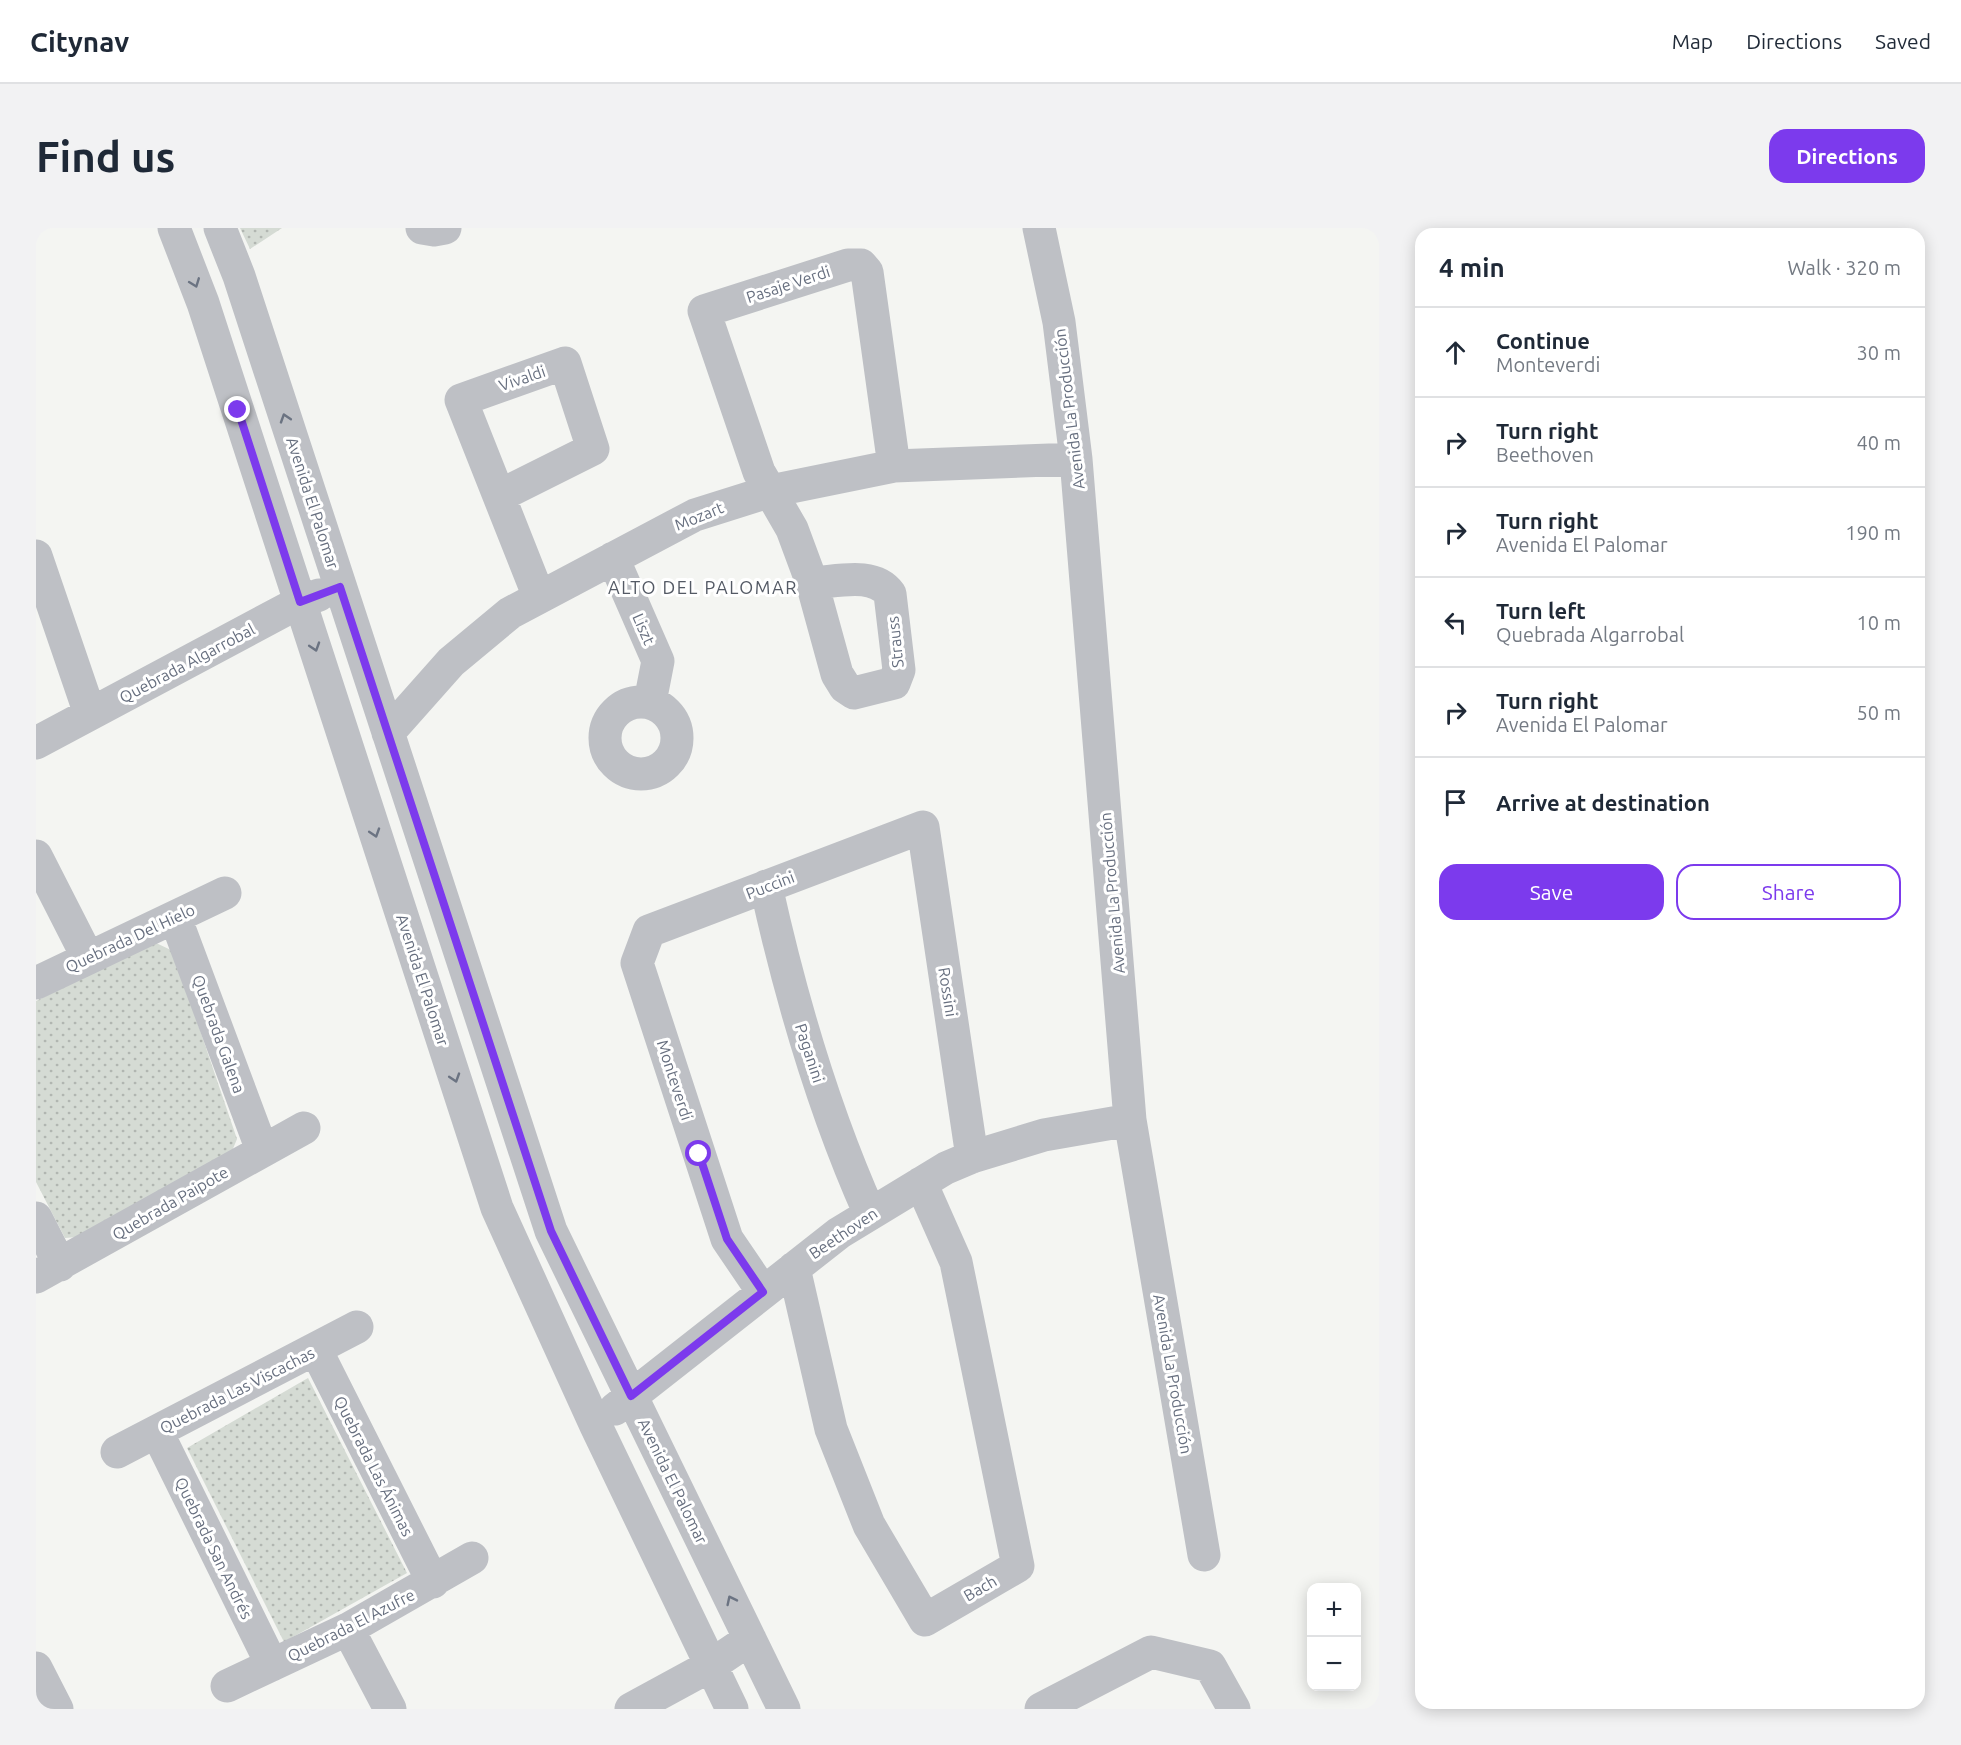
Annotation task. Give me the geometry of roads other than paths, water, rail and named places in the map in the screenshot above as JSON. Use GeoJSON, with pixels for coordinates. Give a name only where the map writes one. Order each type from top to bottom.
{"type":"FeatureCollection","features":[{"type":"Feature","properties":{"kind":"street","name":"Avenida El Palomar"},"geometry":{"type":"LineString","coordinates":[[174,228],[203,303],[497,1208],[596,1426],[732,1709]]}},
{"type":"Feature","properties":{"kind":"street","name":"Avenida El Palomar"},"geometry":{"type":"LineString","coordinates":[[220,228],[242,287],[551,1231],[784,1709]]}},
{"type":"Feature","properties":{"kind":"street"},"geometry":{"type":"LineString","coordinates":[[422,228],[434,230],[445,228]]}},
{"type":"Feature","properties":{"kind":"street","name":"Avenida La Producción"},"geometry":{"type":"LineString","coordinates":[[1039,228],[1059,322],[1076,459],[1130,1120],[1204,1555]]}},
{"type":"Feature","properties":{"kind":"street","name":"Pasaje Verdi"},"geometry":{"type":"LineString","coordinates":[[771,491],[759,472],[704,311],[848,265],[861,265],[867,272],[894,466]]}},
{"type":"Feature","properties":{"kind":"street","name":"Mozart"},"geometry":{"type":"LineString","coordinates":[[388,733],[451,662],[510,613],[695,515],[771,491],[894,466],[1076,459]]}},
{"type":"Feature","properties":{"kind":"street"},"geometry":{"type":"LineString","coordinates":[[771,491],[792,529],[812,583]]}},
{"type":"Feature","properties":{"kind":"street"},"geometry":{"type":"LineString","coordinates":[[499,496],[539,597]]}},
{"type":"Feature","properties":{"kind":"street"},"geometry":{"type":"LineString","coordinates":[[36,556],[90,714]]}},
{"type":"Feature","properties":{"kind":"street","name":"Liszt"},"geometry":{"type":"LineString","coordinates":[[613,558],[658,661],[650,702]]}},
{"type":"Feature","properties":{"kind":"street","name":"Quebrada Algarrobal"},"geometry":{"type":"LineString","coordinates":[[36,743],[300,602],[340,587]]}},
{"type":"Feature","properties":{"kind":"street","name":"Puccini"},"geometry":{"type":"LineString","coordinates":[[637,963],[649,931],[923,827]]}},
{"type":"Feature","properties":{"kind":"street","name":"Rossini"},"geometry":{"type":"LineString","coordinates":[[923,827],[972,1156]]}},
{"type":"Feature","properties":{"kind":"street"},"geometry":{"type":"LineString","coordinates":[[36,856],[88,958]]}},
{"type":"Feature","properties":{"kind":"street","name":"Paganini"},"geometry":{"type":"LineString","coordinates":[[766,886],[786,976],[842,1152],[870,1214]]}},
{"type":"Feature","properties":{"kind":"street","name":"Quebrada Del Hielo"},"geometry":{"type":"LineString","coordinates":[[36,983],[225,893]]}},
{"type":"Feature","properties":{"kind":"street","name":"Quebrada Galena"},"geometry":{"type":"LineString","coordinates":[[175,917],[262,1150]]}},
{"type":"Feature","properties":{"kind":"street","name":"Monteverdi"},"geometry":{"type":"LineString","coordinates":[[637,963],[727,1239],[763,1292]]}},
{"type":"Feature","properties":{"kind":"street","name":"Beethoven"},"geometry":{"type":"LineString","coordinates":[[596,1426],[839,1233],[921,1183],[972,1156],[1044,1135],[1130,1120]]}},
{"type":"Feature","properties":{"kind":"street","name":"Quebrada Paipote"},"geometry":{"type":"LineString","coordinates":[[48,1271],[304,1128]]}},
{"type":"Feature","properties":{"kind":"street","name":"Bach"},"geometry":{"type":"LineString","coordinates":[[794,1268],[831,1429],[869,1525],[925,1620],[1018,1566],[957,1262],[921,1183]]}},
{"type":"Feature","properties":{"kind":"street"},"geometry":{"type":"LineString","coordinates":[[36,1218],[48,1271]]}},
{"type":"Feature","properties":{"kind":"street","name":"Quebrada Las Viscachas"},"geometry":{"type":"LineString","coordinates":[[117,1452],[357,1327]]}},
{"type":"Feature","properties":{"kind":"street","name":"Quebrada Las Ánimas"},"geometry":{"type":"LineString","coordinates":[[316,1350],[432,1582]]}},
{"type":"Feature","properties":{"kind":"street","name":"Quebrada San Andrés"},"geometry":{"type":"LineString","coordinates":[[157,1432],[272,1665]]}},
{"type":"Feature","properties":{"kind":"street","name":"Quebrada El Azufre"},"geometry":{"type":"LineString","coordinates":[[227,1686],[348,1629],[472,1558]]}},
{"type":"Feature","properties":{"kind":"street"},"geometry":{"type":"LineString","coordinates":[[348,1629],[390,1709]]}},
{"type":"Feature","properties":{"kind":"street"},"geometry":{"type":"LineString","coordinates":[[631,1709],[710,1666],[750,1639]]}},
{"type":"Feature","properties":{"kind":"street"},"geometry":{"type":"LineString","coordinates":[[1041,1709],[1151,1652],[1210,1666],[1234,1709]]}},
{"type":"Feature","properties":{"kind":"street"},"geometry":{"type":"LineString","coordinates":[[36,1668],[57,1709]]}},
{"type":"Feature","properties":{"kind":"district","name":"ALTO DEL PALOMAR"},"geometry":{"type":"Point","coordinates":[703,587]}}]}
